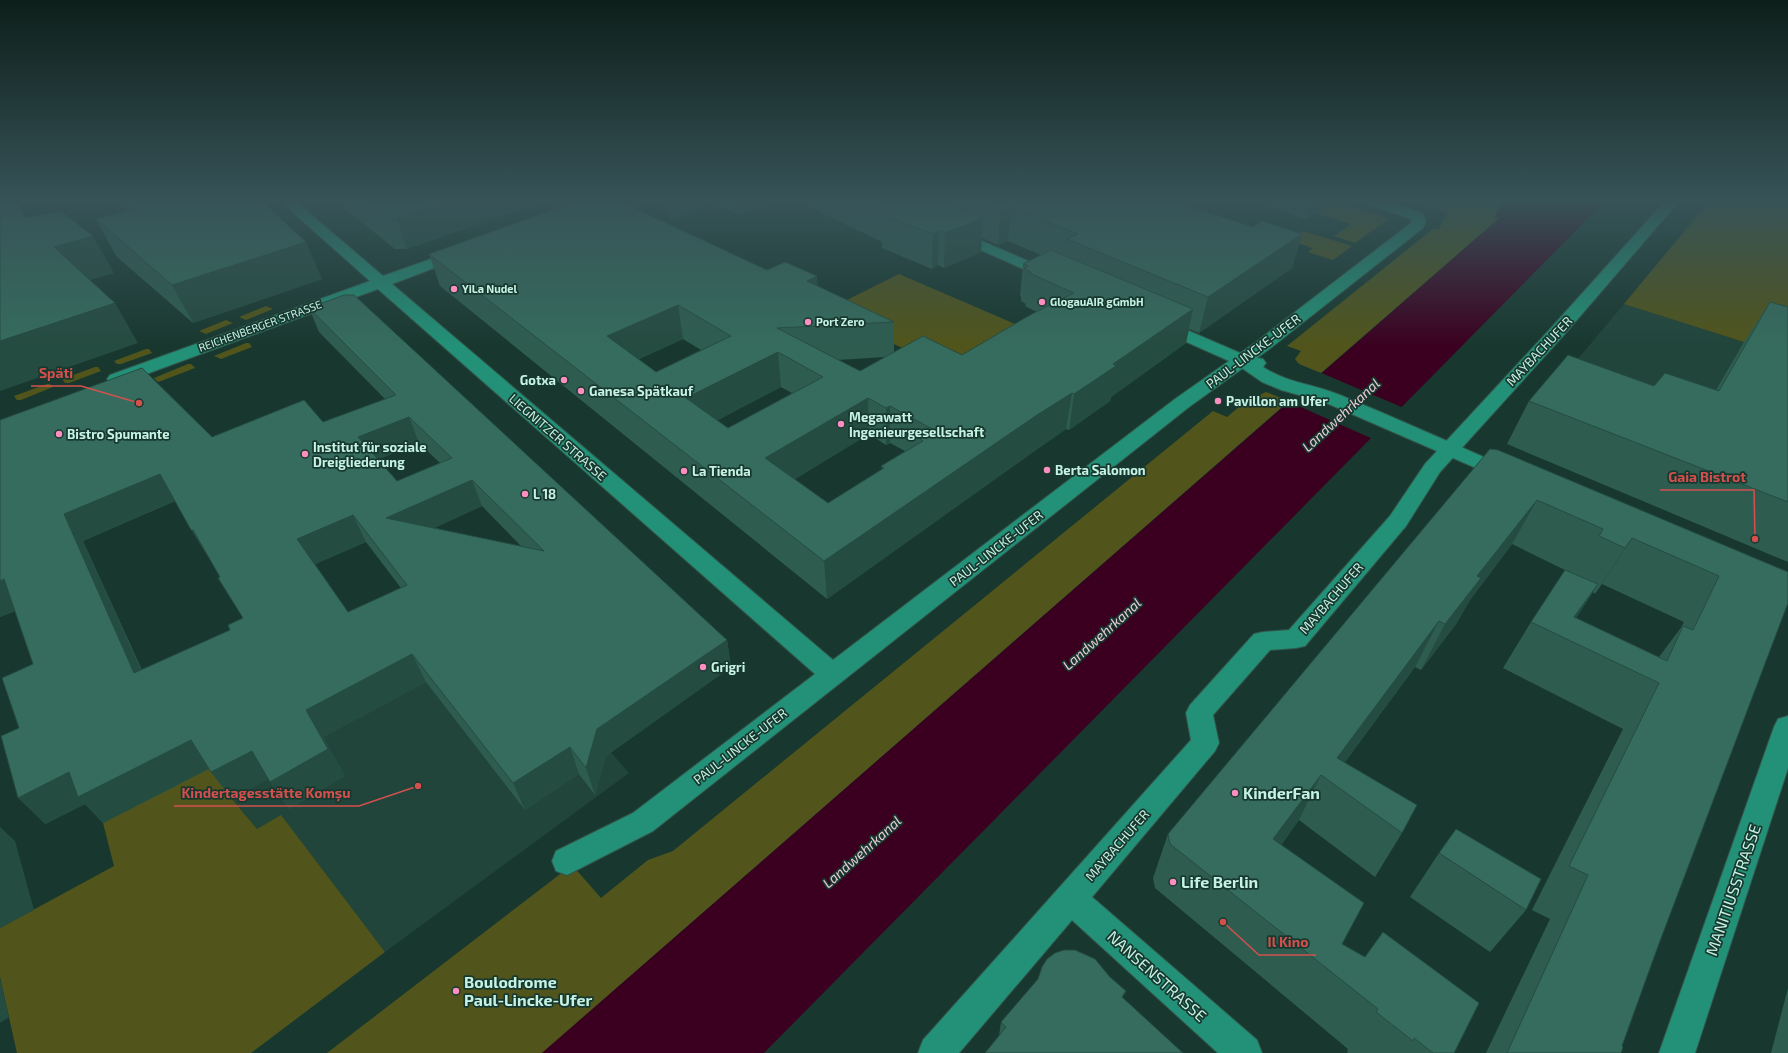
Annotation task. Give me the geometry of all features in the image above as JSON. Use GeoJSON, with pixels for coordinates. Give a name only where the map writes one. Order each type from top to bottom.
{"type":"FeatureCollection","features":[{"type":"Feature","properties":{"kind":"street","name":"LIEGNITZER STRASSE"},"geometry":{"type":"LineString","coordinates":[[341,248],[832,674]]}},
{"type":"Feature","properties":{"kind":"street","name":"REICHENBERGER STRASSE"},"geometry":{"type":"LineString","coordinates":[[100,384],[476,248]]}},
{"type":"Feature","properties":{"kind":"street"},"geometry":{"type":"LineString","coordinates":[[988,248],[1063,281]]}},
{"type":"Feature","properties":{"kind":"street","name":"PAUL-LINCKE-UFER"},"geometry":{"type":"LineString","coordinates":[[567,861],[643,822],[1182,403],[1242,360],[1388,248]]}},
{"type":"Feature","properties":{"kind":"street","name":"MAYBACHUFER"},"geometry":{"type":"LineString","coordinates":[[936,1053],[1205,744],[1199,713],[1263,641],[1296,639],[1398,521],[1432,468],[1448,449],[1557,332],[1631,248]]}},
{"type":"Feature","properties":{"kind":"street"},"geometry":{"type":"LineString","coordinates":[[1146,317],[1242,360],[1268,378],[1301,385],[1526,483]]}},
{"type":"Feature","properties":{"kind":"street","name":"MANITIUSSTRASSE"},"geometry":{"type":"LineString","coordinates":[[1677,1053],[1788,727]]}},
{"type":"Feature","properties":{"kind":"street","name":"NANSENSTRASSE"},"geometry":{"type":"LineString","coordinates":[[1070,899],[1244,1053]]}},
{"type":"Feature","properties":{"kind":"shaded area"},"geometry":{"type":"Polygon","coordinates":[[[1624,304],[1788,356],[1788,490],[1546,397],[1624,304]]]}},
{"type":"Feature","properties":{"kind":"shaded area"},"geometry":{"type":"Polygon","coordinates":[[[480,602],[629,773],[385,952],[281,816],[257,829],[232,799],[212,767],[480,602]]]}},
{"type":"Feature","properties":{"kind":"green space"},"geometry":{"type":"Polygon","coordinates":[[[1313,248],[1349,248],[1333,260],[1308,252],[1313,248]]]}},
{"type":"Feature","properties":{"kind":"green space"},"geometry":{"type":"Polygon","coordinates":[[[1409,248],[1464,248],[1321,373],[1299,364],[1295,359],[1301,351],[1287,346],[1409,248]]]}},
{"type":"Feature","properties":{"kind":"green space"},"geometry":{"type":"Polygon","coordinates":[[[1670,248],[1788,248],[1788,356],[1624,304],[1670,248]]]}},
{"type":"Feature","properties":{"kind":"green space"},"geometry":{"type":"Polygon","coordinates":[[[899,274],[1020,326],[948,370],[825,311],[899,274]]]}},
{"type":"Feature","properties":{"kind":"green space"},"geometry":{"type":"Polygon","coordinates":[[[266,306],[273,309],[246,320],[239,317],[266,306]]]}},
{"type":"Feature","properties":{"kind":"green space"},"geometry":{"type":"Polygon","coordinates":[[[226,320],[233,323],[206,334],[199,331],[226,320]]]}},
{"type":"Feature","properties":{"kind":"green space"},"geometry":{"type":"Polygon","coordinates":[[[249,343],[252,347],[221,359],[214,356],[249,343]]]}},
{"type":"Feature","properties":{"kind":"green space"},"geometry":{"type":"Polygon","coordinates":[[[149,349],[152,353],[121,364],[117,364],[114,361],[149,349]]]}},
{"type":"Feature","properties":{"kind":"green space"},"geometry":{"type":"Polygon","coordinates":[[[191,364],[195,368],[158,382],[154,378],[191,364]]]}},
{"type":"Feature","properties":{"kind":"green space"},"geometry":{"type":"Polygon","coordinates":[[[98,367],[101,371],[69,383],[65,383],[62,379],[98,367]]]}},
{"type":"Feature","properties":{"kind":"green space"},"geometry":{"type":"Polygon","coordinates":[[[50,384],[53,387],[21,400],[17,400],[14,396],[50,384]]]}},
{"type":"Feature","properties":{"kind":"green space"},"geometry":{"type":"Polygon","coordinates":[[[1266,392],[1289,401],[542,1053],[327,1053],[572,865],[601,898],[648,860],[673,851],[1213,411],[1227,417],[1245,402],[1266,392]]]}},
{"type":"Feature","properties":{"kind":"green space"},"geometry":{"type":"Polygon","coordinates":[[[212,767],[232,799],[257,829],[281,815],[385,952],[251,1053],[17,1053],[0,977],[0,928],[114,866],[103,823],[212,767]]]}},
{"type":"Feature","properties":{"kind":"water","name":"Landwehrkanal"},"geometry":{"type":"Polygon","coordinates":[[[1465,248],[1558,248],[764,1053],[542,1053],[1465,248]]]}},
{"type":"Feature","properties":{"kind":"pier"},"geometry":{"type":"Polygon","coordinates":[[[1319,372],[1404,408],[1373,439],[1287,401],[1319,372]]]}},
{"type":"Feature","properties":{"kind":"building"},"geometry":{"type":"Polygon","coordinates":[[[0,248],[55,248],[115,303],[0,341],[0,248]]]}},
{"type":"Feature","properties":{"kind":"building"},"geometry":{"type":"Polygon","coordinates":[[[130,248],[287,248],[172,285],[130,248]]]}},
{"type":"Feature","properties":{"kind":"building"},"geometry":{"type":"Polygon","coordinates":[[[445,248],[720,248],[767,270],[785,262],[817,276],[807,281],[894,322],[777,328],[860,371],[923,336],[962,355],[1030,315],[1074,293],[1029,273],[1031,272],[1024,268],[1028,266],[1023,264],[1051,250],[1193,309],[1113,364],[1116,366],[1074,394],[1072,393],[1037,415],[824,561],[429,254],[445,248]],[[678,305],[607,336],[656,372],[731,336],[678,305]],[[778,352],[686,398],[728,428],[823,377],[778,352]],[[868,398],[765,458],[828,503],[884,468],[881,466],[923,441],[920,439],[934,430],[890,406],[886,408],[868,398]]]}},
{"type":"Feature","properties":{"kind":"building"},"geometry":{"type":"Polygon","coordinates":[[[1089,248],[1281,248],[1208,297],[1089,248]]]}},
{"type":"Feature","properties":{"kind":"building"},"geometry":{"type":"Polygon","coordinates":[[[344,295],[354,295],[727,640],[597,729],[586,768],[570,747],[513,783],[412,654],[306,710],[328,749],[270,782],[252,751],[211,772],[191,740],[78,797],[69,772],[18,798],[1,736],[19,728],[2,678],[33,664],[4,579],[0,581],[0,420],[142,368],[212,437],[304,400],[323,422],[396,395],[309,308],[344,295]],[[409,417],[358,437],[397,481],[452,458],[409,417]],[[160,474],[64,514],[134,673],[230,630],[228,625],[243,618],[218,578],[220,577],[193,530],[191,530],[160,474]],[[472,480],[386,518],[544,551],[472,480]],[[353,515],[297,539],[348,612],[407,585],[353,515]]]}},
{"type":"Feature","properties":{"kind":"building"},"geometry":{"type":"Polygon","coordinates":[[[1770,302],[1788,307],[1788,502],[1529,401],[1568,355],[1654,386],[1665,373],[1719,391],[1770,302]]]}},
{"type":"Feature","properties":{"kind":"building"},"geometry":{"type":"Polygon","coordinates":[[[1490,449],[1498,450],[1788,572],[1788,603],[1657,949],[1622,1046],[1621,1053],[1507,1053],[1588,875],[1569,866],[1659,683],[1531,622],[1565,570],[1598,584],[1574,617],[1667,661],[1683,626],[1693,630],[1719,576],[1632,538],[1625,548],[1599,536],[1603,529],[1537,500],[1477,576],[1481,578],[1445,624],[1439,621],[1337,758],[1417,805],[1402,833],[1321,775],[1273,839],[1364,903],[1342,944],[1365,957],[1383,932],[1479,1003],[1454,1053],[1433,1053],[1414,1038],[1413,1041],[1376,1012],[1378,1009],[1170,844],[1168,834],[1490,449]]]}},
{"type":"Feature","properties":{"kind":"building"},"geometry":{"type":"Polygon","coordinates":[[[1456,829],[1541,879],[1526,910],[1439,853],[1456,829]]]}},
{"type":"Feature","properties":{"kind":"building"},"geometry":{"type":"Polygon","coordinates":[[[1064,950],[1075,950],[1095,959],[1110,977],[1126,991],[1122,997],[1183,1053],[985,1053],[1006,1027],[1001,1022],[1038,979],[1042,967],[1047,959],[1055,953],[1064,950]]]}},
{"type":"Feature","properties":{"kind":"place","name":"YiLa Nudel"},"geometry":{"type":"Point","coordinates":[454,289]}},
{"type":"Feature","properties":{"kind":"place","name":"GlogauAIR gGmbH"},"geometry":{"type":"Point","coordinates":[1042,302]}},
{"type":"Feature","properties":{"kind":"place","name":"Port Zero"},"geometry":{"type":"Point","coordinates":[808,322]}},
{"type":"Feature","properties":{"kind":"place","name":"Gotxa"},"geometry":{"type":"Point","coordinates":[564,380]}},
{"type":"Feature","properties":{"kind":"place","name":"Ganesa Spätkauf"},"geometry":{"type":"Point","coordinates":[581,391]}},
{"type":"Feature","properties":{"kind":"place","name":"Pavillon am Ufer"},"geometry":{"type":"Point","coordinates":[1218,401]}},
{"type":"Feature","properties":{"kind":"place","name":"Späti"},"geometry":{"type":"Point","coordinates":[139,403]}},
{"type":"Feature","properties":{"kind":"place","name":"Megawatt Ingenieurgesellschaft"},"geometry":{"type":"Point","coordinates":[841,424]}},
{"type":"Feature","properties":{"kind":"place","name":"Bistro Spumante"},"geometry":{"type":"Point","coordinates":[59,434]}},
{"type":"Feature","properties":{"kind":"place","name":"Institut für soziale Dreigliederung"},"geometry":{"type":"Point","coordinates":[305,454]}},
{"type":"Feature","properties":{"kind":"place","name":"Berta Salomon"},"geometry":{"type":"Point","coordinates":[1047,470]}},
{"type":"Feature","properties":{"kind":"place","name":"La Tienda"},"geometry":{"type":"Point","coordinates":[684,471]}},
{"type":"Feature","properties":{"kind":"place","name":"L 18"},"geometry":{"type":"Point","coordinates":[525,494]}},
{"type":"Feature","properties":{"kind":"place","name":"Gaia Bistrot"},"geometry":{"type":"Point","coordinates":[1755,539]}},
{"type":"Feature","properties":{"kind":"place","name":"Grigri"},"geometry":{"type":"Point","coordinates":[703,667]}},
{"type":"Feature","properties":{"kind":"place","name":"Kindertagesstätte Komşu"},"geometry":{"type":"Point","coordinates":[418,786]}},
{"type":"Feature","properties":{"kind":"place","name":"KinderFan"},"geometry":{"type":"Point","coordinates":[1235,793]}},
{"type":"Feature","properties":{"kind":"place","name":"Life Berlin"},"geometry":{"type":"Point","coordinates":[1173,882]}},
{"type":"Feature","properties":{"kind":"place","name":"Il Kino"},"geometry":{"type":"Point","coordinates":[1223,922]}},
{"type":"Feature","properties":{"kind":"place","name":"Boulodrome Paul-Lincke-Ufer"},"geometry":{"type":"Point","coordinates":[456,991]}}]}
